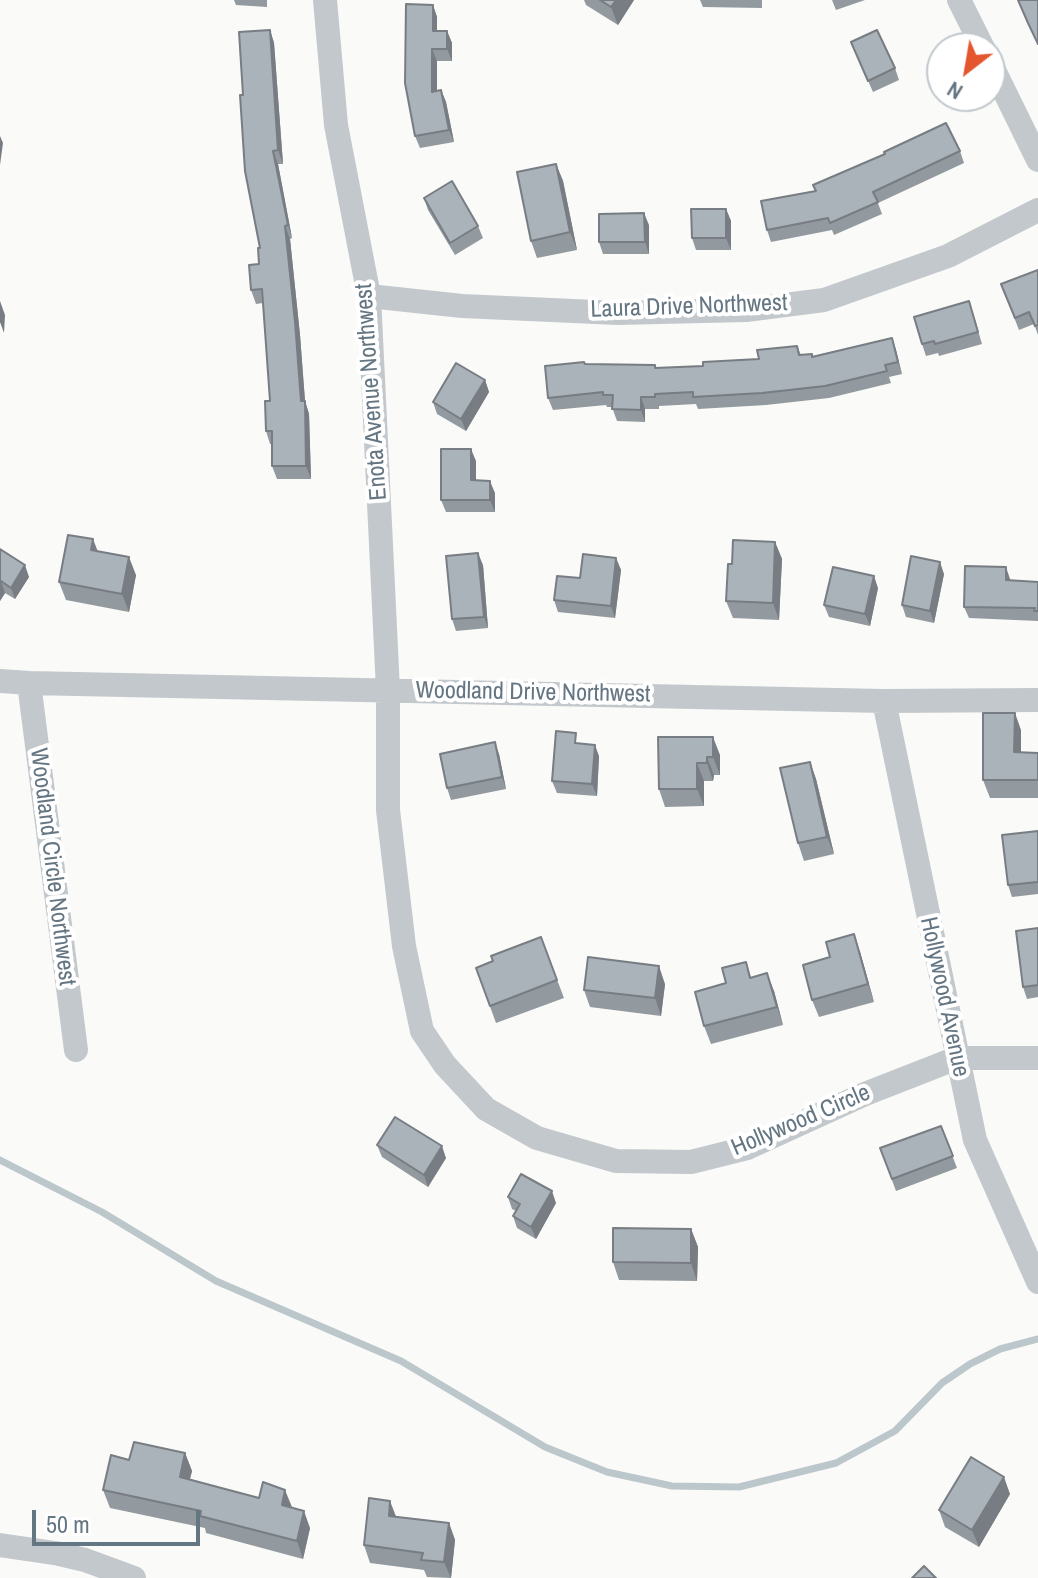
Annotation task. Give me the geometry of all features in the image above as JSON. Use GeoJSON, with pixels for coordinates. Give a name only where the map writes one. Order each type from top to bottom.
{"type":"FeatureCollection","features":[{"type":"Feature","properties":{"kind":"street","name":"Enota Avenue Northwest"},"geometry":{"type":"LineString","coordinates":[[325,0],[336,125],[369,296],[388,690]]}},
{"type":"Feature","properties":{"kind":"street"},"geometry":{"type":"LineString","coordinates":[[959,0],[975,32]]}},
{"type":"Feature","properties":{"kind":"street"},"geometry":{"type":"LineString","coordinates":[[1006,95],[1038,160]]}},
{"type":"Feature","properties":{"kind":"street","name":"Laura Drive Northwest"},"geometry":{"type":"LineString","coordinates":[[369,296],[462,306],[618,313],[746,310],[824,300],[948,256],[1038,210]]}},
{"type":"Feature","properties":{"kind":"street","name":"Woodland Drive Northwest"},"geometry":{"type":"LineString","coordinates":[[0,681],[884,701],[1038,700]]}},
{"type":"Feature","properties":{"kind":"street","name":"Woodland Circle Northwest"},"geometry":{"type":"LineString","coordinates":[[29,683],[76,1050]]}},
{"type":"Feature","properties":{"kind":"street","name":"Hollywood Circle"},"geometry":{"type":"LineString","coordinates":[[388,690],[388,810],[404,946],[422,1031],[445,1065],[486,1109],[537,1138],[616,1161],[691,1162],[747,1148],[865,1094],[957,1058],[1038,1058]]}},
{"type":"Feature","properties":{"kind":"street","name":"Hollywood Avenue"},"geometry":{"type":"LineString","coordinates":[[884,701],[975,1140],[1038,1282]]}},
{"type":"Feature","properties":{"kind":"street"},"geometry":{"type":"LineString","coordinates":[[0,1545],[85,1560],[134,1578]]}},
{"type":"Feature","properties":{"kind":"building"},"geometry":{"type":"Polygon","coordinates":[[[600,0],[616,0],[611,7],[600,0]]]}},
{"type":"Feature","properties":{"kind":"building"},"geometry":{"type":"Polygon","coordinates":[[[1018,0],[1038,0],[1038,44],[1028,23],[1018,0]]]}},
{"type":"Feature","properties":{"kind":"building"},"geometry":{"type":"Polygon","coordinates":[[[406,4],[433,5],[433,31],[447,31],[447,49],[432,49],[432,92],[441,90],[449,130],[415,136],[405,83],[406,4]]]}},
{"type":"Feature","properties":{"kind":"building"},"geometry":{"type":"Polygon","coordinates":[[[270,30],[278,150],[273,151],[288,225],[285,226],[301,401],[305,401],[306,466],[272,466],[272,431],[266,431],[265,401],[270,401],[262,289],[251,290],[249,265],[259,264],[260,248],[245,171],[239,32],[270,30]]]}},
{"type":"Feature","properties":{"kind":"building"},"geometry":{"type":"Polygon","coordinates":[[[877,30],[895,68],[868,81],[851,42],[877,30]]]}},
{"type":"Feature","properties":{"kind":"building"},"geometry":{"type":"Polygon","coordinates":[[[946,123],[960,151],[873,192],[878,202],[830,223],[828,218],[767,230],[761,201],[816,191],[813,185],[946,123]]]}},
{"type":"Feature","properties":{"kind":"building"},"geometry":{"type":"Polygon","coordinates":[[[556,164],[570,232],[531,241],[517,172],[556,164]]]}},
{"type":"Feature","properties":{"kind":"building"},"geometry":{"type":"Polygon","coordinates":[[[452,181],[478,226],[450,243],[424,198],[452,181]]]}},
{"type":"Feature","properties":{"kind":"building"},"geometry":{"type":"Polygon","coordinates":[[[691,209],[726,209],[726,238],[692,238],[691,209]]]}},
{"type":"Feature","properties":{"kind":"building"},"geometry":{"type":"Polygon","coordinates":[[[644,213],[645,242],[599,242],[599,214],[644,213]]]}},
{"type":"Feature","properties":{"kind":"building"},"geometry":{"type":"Polygon","coordinates":[[[1038,270],[1038,325],[1035,326],[1029,312],[1015,318],[1001,284],[1038,270]]]}},
{"type":"Feature","properties":{"kind":"building"},"geometry":{"type":"Polygon","coordinates":[[[969,301],[978,332],[935,344],[934,341],[922,344],[914,317],[969,301]]]}},
{"type":"Feature","properties":{"kind":"building"},"geometry":{"type":"Polygon","coordinates":[[[892,338],[898,362],[885,365],[887,371],[825,386],[693,397],[693,392],[655,394],[655,397],[641,397],[641,410],[612,409],[613,395],[603,395],[603,392],[548,398],[545,366],[584,362],[655,365],[655,368],[703,366],[703,362],[759,359],[757,350],[797,346],[799,355],[812,354],[812,357],[892,338]]]}},
{"type":"Feature","properties":{"kind":"building"},"geometry":{"type":"Polygon","coordinates":[[[456,363],[485,380],[461,419],[433,402],[456,363]]]}},
{"type":"Feature","properties":{"kind":"building"},"geometry":{"type":"Polygon","coordinates":[[[441,449],[471,449],[471,480],[490,481],[490,500],[441,500],[441,449]]]}},
{"type":"Feature","properties":{"kind":"building"},"geometry":{"type":"Polygon","coordinates":[[[68,535],[93,539],[91,550],[129,557],[122,594],[59,582],[68,535]]]}},
{"type":"Feature","properties":{"kind":"building"},"geometry":{"type":"Polygon","coordinates":[[[733,540],[775,542],[773,603],[726,601],[733,540]]]}},
{"type":"Feature","properties":{"kind":"building"},"geometry":{"type":"Polygon","coordinates":[[[0,549],[25,565],[11,588],[0,583],[0,549]]]}},
{"type":"Feature","properties":{"kind":"building"},"geometry":{"type":"Polygon","coordinates":[[[478,553],[484,617],[452,619],[446,556],[478,553]]]}},
{"type":"Feature","properties":{"kind":"building"},"geometry":{"type":"Polygon","coordinates":[[[583,554],[616,558],[611,606],[554,600],[557,576],[580,578],[583,554]]]}},
{"type":"Feature","properties":{"kind":"building"},"geometry":{"type":"Polygon","coordinates":[[[911,556],[940,562],[930,611],[902,605],[911,556]]]}},
{"type":"Feature","properties":{"kind":"building"},"geometry":{"type":"Polygon","coordinates":[[[965,566],[1006,567],[1006,580],[1038,582],[1038,611],[1034,611],[1035,608],[964,607],[965,566]]]}},
{"type":"Feature","properties":{"kind":"building"},"geometry":{"type":"Polygon","coordinates":[[[833,567],[874,576],[865,614],[824,605],[833,567]]]}},
{"type":"Feature","properties":{"kind":"building"},"geometry":{"type":"Polygon","coordinates":[[[983,713],[1015,713],[1014,752],[1038,753],[1038,780],[983,780],[983,713]]]}},
{"type":"Feature","properties":{"kind":"building"},"geometry":{"type":"Polygon","coordinates":[[[556,731],[576,733],[575,743],[595,745],[592,784],[552,781],[556,731]]]}},
{"type":"Feature","properties":{"kind":"building"},"geometry":{"type":"Polygon","coordinates":[[[658,737],[713,737],[713,757],[707,757],[707,763],[697,763],[697,789],[659,789],[658,737]]]}},
{"type":"Feature","properties":{"kind":"building"},"geometry":{"type":"Polygon","coordinates":[[[495,742],[502,777],[447,788],[440,754],[495,742]]]}},
{"type":"Feature","properties":{"kind":"building"},"geometry":{"type":"Polygon","coordinates":[[[810,762],[827,837],[798,843],[780,768],[810,762]]]}},
{"type":"Feature","properties":{"kind":"building"},"geometry":{"type":"Polygon","coordinates":[[[1038,831],[1038,882],[1008,885],[1002,835],[1038,831]]]}},
{"type":"Feature","properties":{"kind":"building"},"geometry":{"type":"Polygon","coordinates":[[[1038,928],[1038,985],[1023,987],[1016,931],[1038,928]]]}},
{"type":"Feature","properties":{"kind":"building"},"geometry":{"type":"Polygon","coordinates":[[[854,934],[868,984],[812,1000],[803,965],[830,957],[826,942],[854,934]]]}},
{"type":"Feature","properties":{"kind":"building"},"geometry":{"type":"Polygon","coordinates":[[[541,937],[557,980],[490,1006],[476,968],[493,961],[491,956],[541,937]]]}},
{"type":"Feature","properties":{"kind":"building"},"geometry":{"type":"Polygon","coordinates":[[[588,957],[659,966],[655,998],[584,990],[588,957]]]}},
{"type":"Feature","properties":{"kind":"building"},"geometry":{"type":"Polygon","coordinates":[[[746,962],[750,978],[767,973],[777,1007],[704,1026],[695,992],[726,983],[722,968],[746,962]]]}},
{"type":"Feature","properties":{"kind":"building"},"geometry":{"type":"Polygon","coordinates":[[[395,1117],[442,1146],[424,1175],[377,1145],[395,1117]]]}},
{"type":"Feature","properties":{"kind":"building"},"geometry":{"type":"Polygon","coordinates":[[[941,1126],[953,1156],[892,1179],[880,1148],[941,1126]]]}},
{"type":"Feature","properties":{"kind":"building"},"geometry":{"type":"Polygon","coordinates":[[[521,1174],[552,1191],[531,1227],[513,1216],[520,1204],[508,1197],[521,1174]]]}},
{"type":"Feature","properties":{"kind":"building"},"geometry":{"type":"Polygon","coordinates":[[[613,1228],[691,1229],[691,1263],[613,1262],[613,1228]]]}},
{"type":"Feature","properties":{"kind":"building"},"geometry":{"type":"Polygon","coordinates":[[[134,1442],[185,1453],[180,1477],[259,1498],[263,1482],[285,1490],[282,1505],[304,1511],[297,1541],[200,1516],[201,1511],[103,1490],[111,1455],[129,1460],[134,1442]]]}},
{"type":"Feature","properties":{"kind":"building"},"geometry":{"type":"Polygon","coordinates":[[[971,1457],[1004,1477],[972,1530],[939,1510],[971,1457]]]}},
{"type":"Feature","properties":{"kind":"building"},"geometry":{"type":"Polygon","coordinates":[[[369,1498],[390,1501],[389,1516],[449,1523],[444,1562],[421,1560],[423,1553],[364,1545],[369,1498]]]}},
{"type":"Feature","properties":{"kind":"building"},"geometry":{"type":"Polygon","coordinates":[[[924,1566],[936,1578],[912,1578],[924,1566]]]}},
{"type":"Feature","properties":{"kind":"waterway"},"geometry":{"type":"LineString","coordinates":[[0,1160],[102,1212],[216,1281],[401,1361],[545,1447],[607,1472],[672,1486],[739,1487],[836,1463],[895,1431],[942,1383],[970,1364],[1000,1349],[1038,1339]]}}]}
